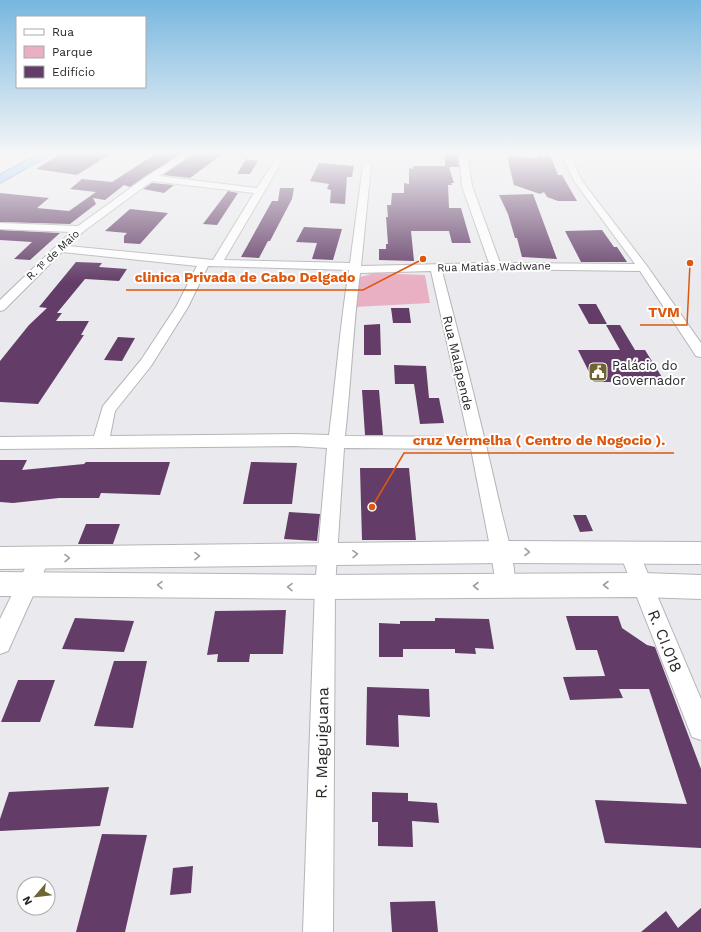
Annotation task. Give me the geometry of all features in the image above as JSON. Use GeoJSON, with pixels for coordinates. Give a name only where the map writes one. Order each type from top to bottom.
{"type":"FeatureCollection","features":[{"type":"Feature","properties":{"kind":"street","name":"R. 1º de Maio"},"geometry":{"type":"LineString","coordinates":[[0,307],[80,229],[125,196]]}},
{"type":"Feature","properties":{"kind":"street"},"geometry":{"type":"LineString","coordinates":[[101,441],[108,410],[146,363],[210,264],[256,196]]}},
{"type":"Feature","properties":{"kind":"street","name":"R. Maguiguana"},"geometry":{"type":"LineString","coordinates":[[318,932],[325,587],[329,554],[336,442],[343,385],[347,322],[363,196]]}},
{"type":"Feature","properties":{"kind":"street"},"geometry":{"type":"LineString","coordinates":[[471,196],[496,266]]}},
{"type":"Feature","properties":{"kind":"street"},"geometry":{"type":"LineString","coordinates":[[590,196],[643,268],[701,353]]}},
{"type":"Feature","properties":{"kind":"street"},"geometry":{"type":"LineString","coordinates":[[0,226],[80,229]]}},
{"type":"Feature","properties":{"kind":"street","name":"Rua Matias Wadwane"},"geometry":{"type":"LineString","coordinates":[[59,248],[210,264],[355,269],[496,266],[643,268]]}},
{"type":"Feature","properties":{"kind":"street","name":"Rua Malapende"},"geometry":{"type":"LineString","coordinates":[[436,268],[478,443],[501,552],[506,586]]}},
{"type":"Feature","properties":{"kind":"street"},"geometry":{"type":"LineString","coordinates":[[0,443],[294,440],[336,442],[478,443]]}},
{"type":"Feature","properties":{"kind":"street"},"geometry":{"type":"LineString","coordinates":[[0,558],[501,552],[630,554],[701,553]]}},
{"type":"Feature","properties":{"kind":"street","name":"R. CI.018"},"geometry":{"type":"LineString","coordinates":[[630,554],[701,728]]}},
{"type":"Feature","properties":{"kind":"street"},"geometry":{"type":"LineString","coordinates":[[0,642],[29,584],[40,558]]}},
{"type":"Feature","properties":{"kind":"street"},"geometry":{"type":"LineString","coordinates":[[0,584],[325,587],[642,585],[701,587]]}},
{"type":"Feature","properties":{"kind":"green space"},"geometry":{"type":"Polygon","coordinates":[[[375,273],[425,275],[430,303],[355,307],[356,278],[375,273]]]}},
{"type":"Feature","properties":{"kind":"building"},"geometry":{"type":"Polygon","coordinates":[[[0,196],[49,198],[37,208],[69,211],[90,196],[109,196],[105,200],[93,198],[96,204],[70,224],[0,222],[0,196]]]}},
{"type":"Feature","properties":{"kind":"building"},"geometry":{"type":"Polygon","coordinates":[[[224,196],[236,196],[217,225],[203,224],[224,196]]]}},
{"type":"Feature","properties":{"kind":"building"},"geometry":{"type":"Polygon","coordinates":[[[279,196],[292,196],[270,241],[268,241],[259,258],[241,257],[272,201],[278,201],[279,196]]]}},
{"type":"Feature","properties":{"kind":"building"},"geometry":{"type":"Polygon","coordinates":[[[331,196],[346,196],[345,204],[330,203],[331,196]]]}},
{"type":"Feature","properties":{"kind":"building"},"geometry":{"type":"Polygon","coordinates":[[[392,196],[448,196],[449,208],[461,208],[471,243],[452,243],[449,231],[411,231],[414,261],[379,260],[379,249],[386,249],[386,244],[388,244],[386,217],[388,217],[387,205],[391,205],[392,196]]]}},
{"type":"Feature","properties":{"kind":"building"},"geometry":{"type":"Polygon","coordinates":[[[500,196],[534,196],[557,259],[522,257],[508,214],[500,196]]]}},
{"type":"Feature","properties":{"kind":"building"},"geometry":{"type":"Polygon","coordinates":[[[574,196],[577,201],[558,201],[547,197],[574,196]]]}},
{"type":"Feature","properties":{"kind":"building"},"geometry":{"type":"Polygon","coordinates":[[[130,209],[168,213],[140,244],[124,243],[124,236],[127,233],[105,231],[130,209]]]}},
{"type":"Feature","properties":{"kind":"building"},"geometry":{"type":"Polygon","coordinates":[[[304,227],[342,229],[333,260],[312,259],[317,243],[296,242],[304,227]]]}},
{"type":"Feature","properties":{"kind":"building"},"geometry":{"type":"Polygon","coordinates":[[[0,230],[60,233],[30,260],[14,259],[32,242],[0,240],[0,230]]]}},
{"type":"Feature","properties":{"kind":"building"},"geometry":{"type":"Polygon","coordinates":[[[602,230],[614,247],[617,247],[627,262],[581,262],[565,231],[602,230]]]}},
{"type":"Feature","properties":{"kind":"building"},"geometry":{"type":"Polygon","coordinates":[[[76,262],[102,263],[99,267],[127,269],[119,281],[85,279],[57,313],[62,313],[56,321],[89,321],[81,335],[84,335],[38,404],[0,402],[0,361],[29,325],[47,308],[39,307],[76,262]]]}},
{"type":"Feature","properties":{"kind":"building"},"geometry":{"type":"Polygon","coordinates":[[[578,304],[596,304],[607,324],[589,324],[578,304]]]}},
{"type":"Feature","properties":{"kind":"building"},"geometry":{"type":"Polygon","coordinates":[[[391,308],[409,308],[411,323],[393,323],[391,308]]]}},
{"type":"Feature","properties":{"kind":"building"},"geometry":{"type":"Polygon","coordinates":[[[380,324],[381,355],[364,355],[364,325],[380,324]]]}},
{"type":"Feature","properties":{"kind":"building"},"geometry":{"type":"Polygon","coordinates":[[[606,325],[620,325],[635,350],[645,350],[665,382],[594,382],[578,350],[620,350],[606,325]]]}},
{"type":"Feature","properties":{"kind":"building"},"geometry":{"type":"Polygon","coordinates":[[[118,337],[135,338],[122,361],[104,360],[118,337]]]}},
{"type":"Feature","properties":{"kind":"building"},"geometry":{"type":"Polygon","coordinates":[[[394,365],[426,366],[429,398],[439,398],[444,423],[420,424],[414,384],[395,384],[394,365]]]}},
{"type":"Feature","properties":{"kind":"building"},"geometry":{"type":"Polygon","coordinates":[[[362,390],[379,390],[383,435],[365,435],[362,390]]]}},
{"type":"Feature","properties":{"kind":"building"},"geometry":{"type":"Polygon","coordinates":[[[0,460],[27,460],[22,470],[84,464],[86,462],[170,462],[160,495],[101,493],[99,498],[59,498],[13,503],[0,502],[0,460]]]}},
{"type":"Feature","properties":{"kind":"building"},"geometry":{"type":"Polygon","coordinates":[[[251,462],[297,463],[292,504],[243,504],[251,462]]]}},
{"type":"Feature","properties":{"kind":"building"},"geometry":{"type":"Polygon","coordinates":[[[360,468],[409,468],[416,540],[362,540],[360,468]]]}},
{"type":"Feature","properties":{"kind":"building"},"geometry":{"type":"Polygon","coordinates":[[[289,512],[320,514],[317,541],[284,539],[289,512]]]}},
{"type":"Feature","properties":{"kind":"building"},"geometry":{"type":"Polygon","coordinates":[[[573,515],[586,515],[593,531],[580,532],[573,515]]]}},
{"type":"Feature","properties":{"kind":"building"},"geometry":{"type":"Polygon","coordinates":[[[86,524],[120,524],[113,544],[78,544],[86,524]]]}},
{"type":"Feature","properties":{"kind":"building"},"geometry":{"type":"Polygon","coordinates":[[[286,610],[283,654],[250,654],[249,662],[217,662],[218,654],[207,655],[215,611],[286,610]]]}},
{"type":"Feature","properties":{"kind":"building"},"geometry":{"type":"Polygon","coordinates":[[[566,616],[618,616],[622,628],[647,645],[655,647],[701,769],[701,848],[605,843],[595,800],[687,804],[649,689],[619,689],[623,698],[570,700],[563,677],[605,676],[597,650],[576,650],[566,616]]]}},
{"type":"Feature","properties":{"kind":"building"},"geometry":{"type":"Polygon","coordinates":[[[75,618],[134,621],[124,652],[62,649],[75,618]]]}},
{"type":"Feature","properties":{"kind":"building"},"geometry":{"type":"Polygon","coordinates":[[[435,618],[489,619],[494,649],[475,648],[476,654],[455,653],[455,649],[403,649],[403,657],[379,657],[379,623],[400,624],[400,621],[435,621],[435,618]]]}},
{"type":"Feature","properties":{"kind":"building"},"geometry":{"type":"Polygon","coordinates":[[[114,661],[147,661],[133,728],[94,726],[114,661]]]}},
{"type":"Feature","properties":{"kind":"building"},"geometry":{"type":"Polygon","coordinates":[[[18,680],[55,680],[40,722],[1,722],[18,680]]]}},
{"type":"Feature","properties":{"kind":"building"},"geometry":{"type":"Polygon","coordinates":[[[367,687],[429,689],[430,717],[398,715],[399,747],[366,745],[367,687]]]}},
{"type":"Feature","properties":{"kind":"building"},"geometry":{"type":"Polygon","coordinates":[[[109,787],[100,826],[0,831],[0,819],[9,792],[109,787]]]}},
{"type":"Feature","properties":{"kind":"building"},"geometry":{"type":"Polygon","coordinates":[[[372,792],[408,793],[408,801],[437,803],[439,823],[412,821],[413,847],[378,846],[378,822],[372,822],[372,792]]]}},
{"type":"Feature","properties":{"kind":"building"},"geometry":{"type":"Polygon","coordinates":[[[102,834],[147,835],[125,932],[76,932],[102,834]]]}},
{"type":"Feature","properties":{"kind":"building"},"geometry":{"type":"Polygon","coordinates":[[[193,866],[191,893],[170,895],[173,868],[193,866]]]}},
{"type":"Feature","properties":{"kind":"building"},"geometry":{"type":"Polygon","coordinates":[[[435,901],[438,932],[392,932],[390,902],[435,901]]]}},
{"type":"Feature","properties":{"kind":"building"},"geometry":{"type":"Polygon","coordinates":[[[701,908],[701,932],[641,932],[666,911],[678,928],[701,908]]]}},
{"type":"Feature","properties":{"kind":"place","name":"clinica Privada de Cabo Delgado"},"geometry":{"type":"Point","coordinates":[423,259]}},
{"type":"Feature","properties":{"kind":"place","name":"TVM"},"geometry":{"type":"Point","coordinates":[690,263]}},
{"type":"Feature","properties":{"kind":"place","name":"Palácio do Governador"},"geometry":{"type":"Point","coordinates":[598,372]}},
{"type":"Feature","properties":{"kind":"place","name":"cruz Vermelha ( Centro de Nogocio )."},"geometry":{"type":"Point","coordinates":[372,507]}}]}
